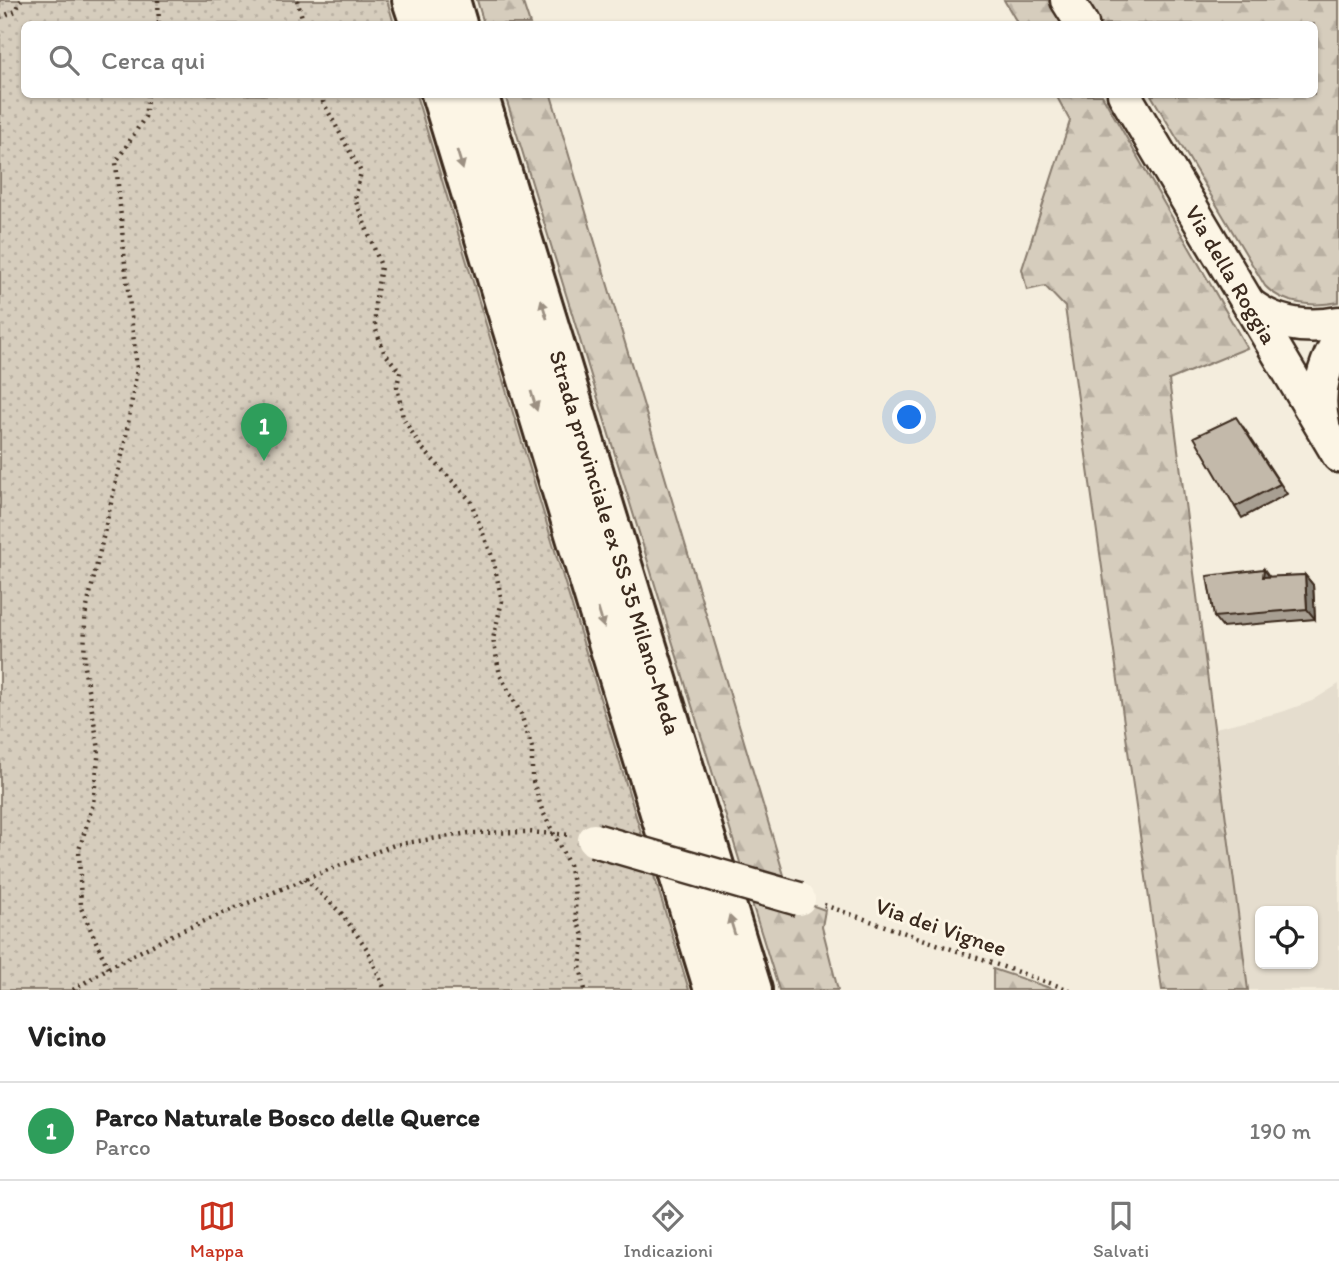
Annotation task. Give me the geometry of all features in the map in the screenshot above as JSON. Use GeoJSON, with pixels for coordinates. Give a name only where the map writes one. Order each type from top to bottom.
{"type":"FeatureCollection","features":[{"type":"Feature","properties":{"kind":"highway"},"geometry":{"type":"LineString","coordinates":[[412,0],[418,21]]}},
{"type":"Feature","properties":{"kind":"highway"},"geometry":{"type":"LineString","coordinates":[[450,0],[456,21]]}},
{"type":"Feature","properties":{"kind":"highway","name":"Strada provinciale ex SS 35 Milano-Meda"},"geometry":{"type":"LineString","coordinates":[[442,98],[714,990]]}},
{"type":"Feature","properties":{"kind":"highway","name":"Strada provinciale ex SS 35 Milano-Meda"},"geometry":{"type":"LineString","coordinates":[[479,98],[751,990]]}},
{"type":"Feature","properties":{"kind":"street"},"geometry":{"type":"LineString","coordinates":[[1068,0],[1080,21]]}},
{"type":"Feature","properties":{"kind":"street","name":"Via della Roggia"},"geometry":{"type":"LineString","coordinates":[[1126,98],[1249,304],[1262,314],[1285,347],[1331,443]]}},
{"type":"Feature","properties":{"kind":"street"},"geometry":{"type":"LineString","coordinates":[[1334,351],[1318,375],[1311,378],[1294,374],[1285,347],[1311,326],[1339,323]]}},
{"type":"Feature","properties":{"kind":"street"},"geometry":{"type":"LineString","coordinates":[[1331,443],[1319,399],[1334,351]]}},
{"type":"Feature","properties":{"kind":"street"},"geometry":{"type":"LineString","coordinates":[[594,840],[799,899]]}},
{"type":"Feature","properties":{"kind":"path"},"geometry":{"type":"LineString","coordinates":[[0,17],[16,11],[21,0]]}},
{"type":"Feature","properties":{"kind":"path"},"geometry":{"type":"LineString","coordinates":[[158,0],[159,21]]}},
{"type":"Feature","properties":{"kind":"path"},"geometry":{"type":"LineString","coordinates":[[297,0],[303,21]]}},
{"type":"Feature","properties":{"kind":"path"},"geometry":{"type":"LineString","coordinates":[[108,968],[81,908],[79,849],[93,804],[99,749],[84,667],[85,616],[122,454],[138,369],[116,162],[145,117],[147,98]]}},
{"type":"Feature","properties":{"kind":"path"},"geometry":{"type":"LineString","coordinates":[[323,98],[360,172],[355,199],[381,266],[375,304],[375,327],[384,352],[400,372],[397,386],[404,418],[421,447],[471,500],[493,559],[502,601],[493,639],[500,675],[521,713],[532,748],[532,778],[542,810],[569,865],[576,918],[584,938],[580,966],[585,990]]}},
{"type":"Feature","properties":{"kind":"path"},"geometry":{"type":"LineString","coordinates":[[74,990],[108,968],[176,933],[394,845],[469,833],[554,833],[594,840]]}},
{"type":"Feature","properties":{"kind":"path"},"geometry":{"type":"LineString","coordinates":[[305,879],[342,915],[368,949],[385,990]]}},
{"type":"Feature","properties":{"kind":"path","name":"Via dei Vignee"},"geometry":{"type":"LineString","coordinates":[[799,899],[828,906],[1070,990]]}},
{"type":"Feature","properties":{"kind":"shaded area"},"geometry":{"type":"Polygon","coordinates":[[[1339,684],[1339,990],[1248,990],[1215,728],[1282,712],[1312,701],[1339,684]]]}},
{"type":"Feature","properties":{"kind":"green space"},"geometry":{"type":"Polygon","coordinates":[[[0,0],[387,0],[393,21],[21,21],[21,98],[417,98],[689,990],[0,990],[0,0]]]}},
{"type":"Feature","properties":{"kind":"green space"},"geometry":{"type":"Polygon","coordinates":[[[477,0],[522,0],[529,21],[483,21],[477,0]]]}},
{"type":"Feature","properties":{"kind":"green space"},"geometry":{"type":"Polygon","coordinates":[[[1004,0],[1048,0],[1060,21],[1016,21],[1004,0]]]}},
{"type":"Feature","properties":{"kind":"green space"},"geometry":{"type":"Polygon","coordinates":[[[1084,0],[1339,0],[1339,302],[1299,303],[1281,297],[1265,286],[1153,98],[1318,98],[1318,21],[1096,21],[1084,0]]]}},
{"type":"Feature","properties":{"kind":"green space"},"geometry":{"type":"Polygon","coordinates":[[[506,98],[552,98],[786,882],[742,869],[506,98]]]}},
{"type":"Feature","properties":{"kind":"green space"},"geometry":{"type":"Polygon","coordinates":[[[1058,98],[1104,98],[1247,348],[1169,380],[1248,990],[1162,990],[1065,307],[1045,286],[1027,290],[1022,269],[1070,121],[1058,98]]]}},
{"type":"Feature","properties":{"kind":"green space"},"geometry":{"type":"Polygon","coordinates":[[[751,900],[811,905],[825,910],[822,927],[838,990],[779,990],[751,900]]]}},
{"type":"Feature","properties":{"kind":"green space"},"geometry":{"type":"Polygon","coordinates":[[[993,969],[1056,990],[993,990],[993,969]]]}},
{"type":"Feature","properties":{"kind":"building"},"geometry":{"type":"Polygon","coordinates":[[[1236,417],[1280,484],[1235,507],[1194,437],[1236,417]]]}},
{"type":"Feature","properties":{"kind":"building"},"geometry":{"type":"Polygon","coordinates":[[[1264,569],[1263,577],[1305,575],[1307,609],[1214,617],[1207,576],[1264,569]]]}},
{"type":"Feature","properties":{"kind":"place","name":"Parco Naturale Bosco delle Querce"},"geometry":{"type":"Point","coordinates":[264,461]}}]}
